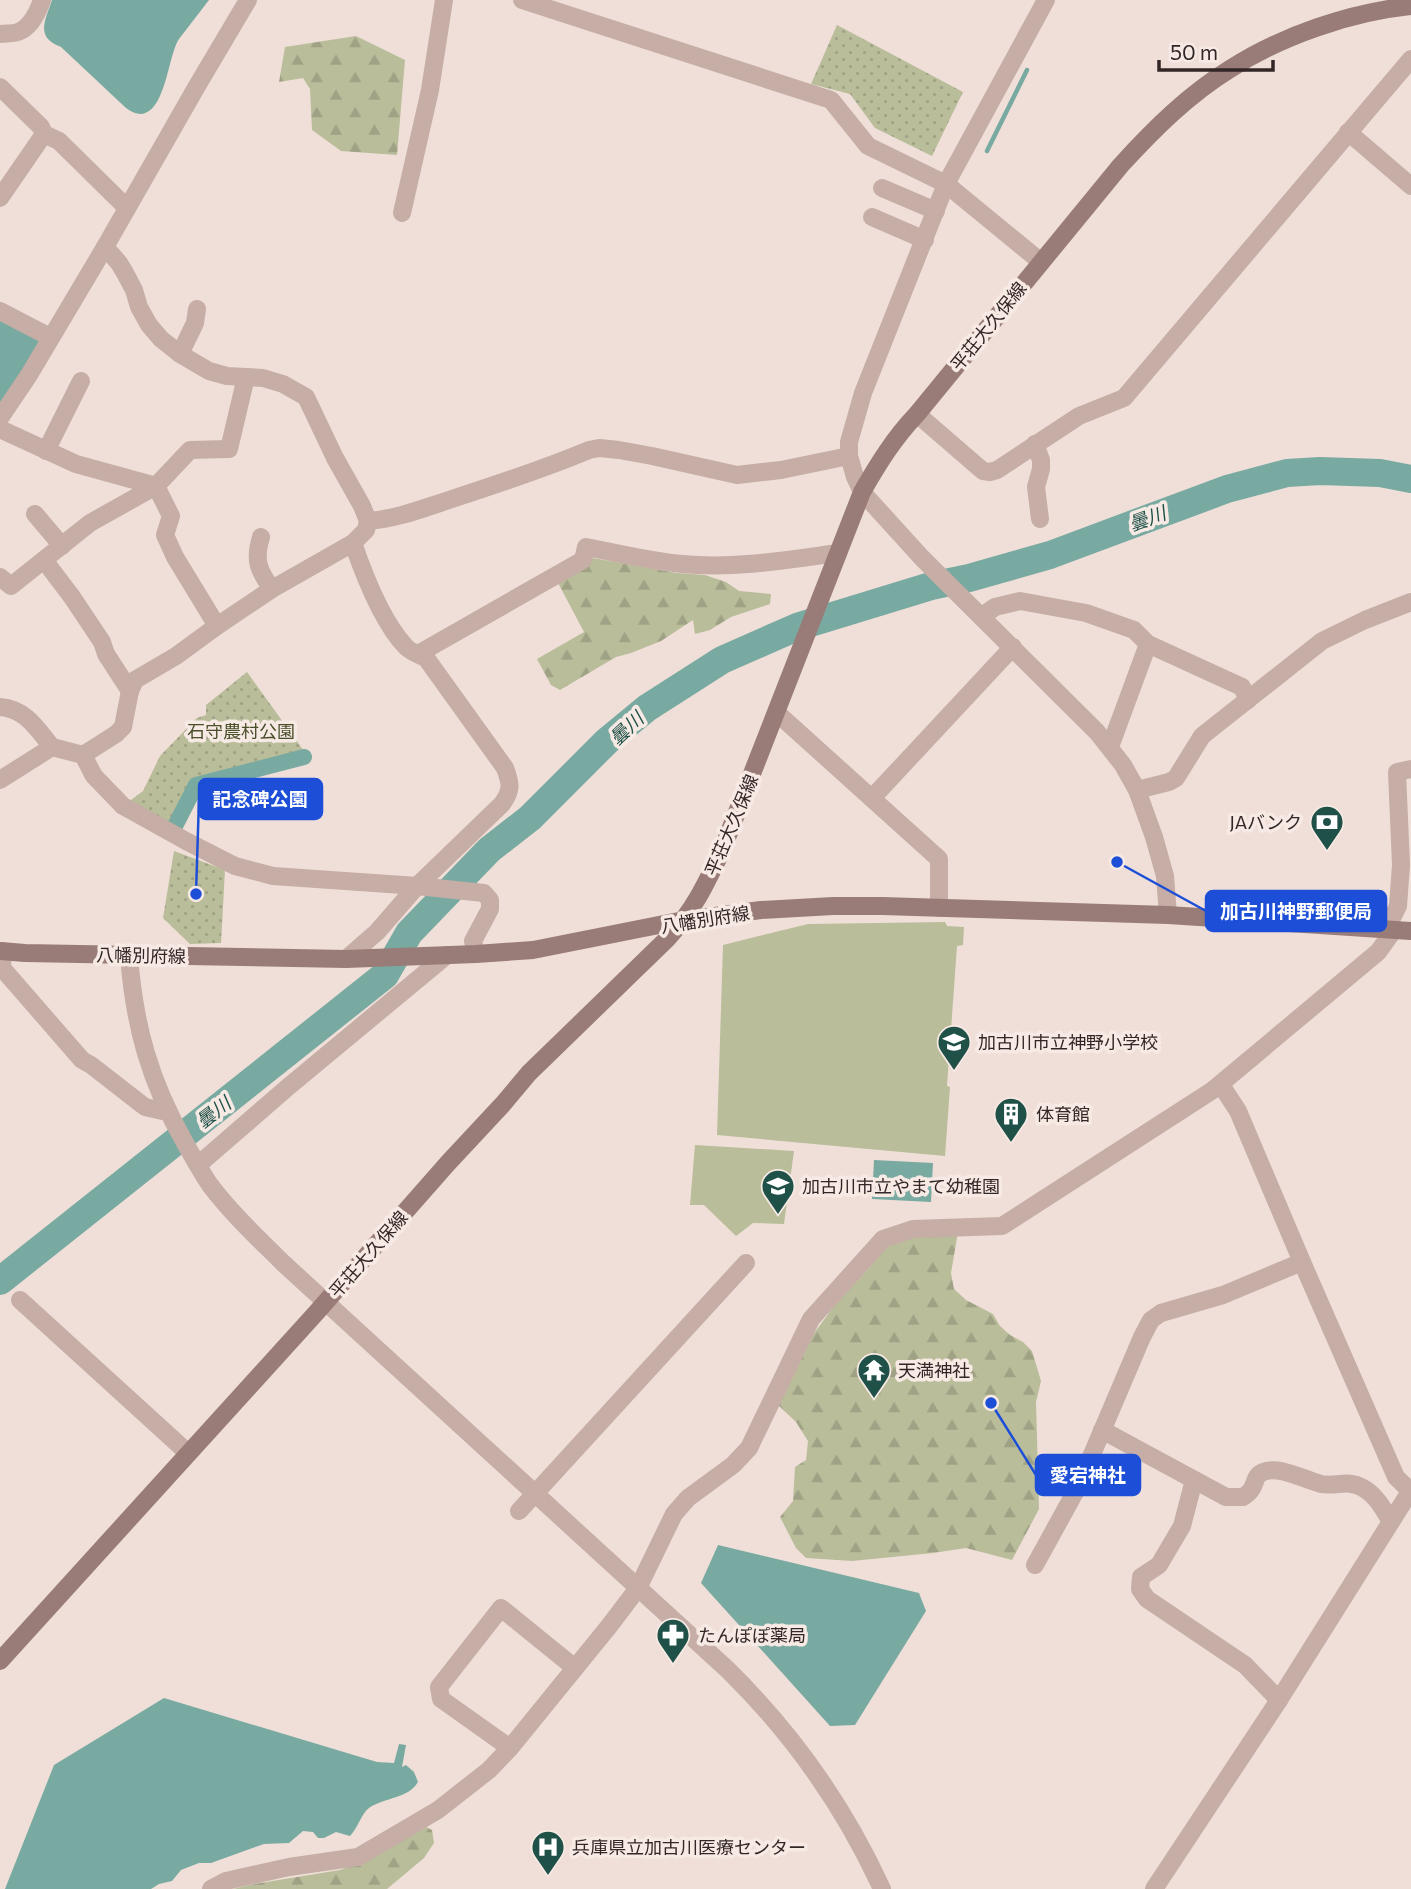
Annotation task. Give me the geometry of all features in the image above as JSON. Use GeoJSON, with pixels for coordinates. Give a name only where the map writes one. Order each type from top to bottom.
{"type":"FeatureCollection","features":[{"type":"Feature","properties":{"kind":"main road","name":"平荘大久保線"},"geometry":{"type":"LineString","coordinates":[[0,1661],[326,1302],[529,1073],[684,920],[699,898],[723,848],[862,492],[899,433],[917,415],[1121,164],[1154,129],[1230,68],[1328,23],[1381,9],[1411,5]]}},
{"type":"Feature","properties":{"kind":"main road","name":"八幡別府線"},"geometry":{"type":"LineString","coordinates":[[1,951],[346,959],[447,956],[533,950],[684,920],[761,910],[882,906],[1168,915],[1397,930]]}},
{"type":"Feature","properties":{"kind":"street"},"geometry":{"type":"LineString","coordinates":[[0,34],[20,32],[39,10],[42,0]]}},
{"type":"Feature","properties":{"kind":"street"},"geometry":{"type":"LineString","coordinates":[[0,418],[29,375],[105,247],[248,0]]}},
{"type":"Feature","properties":{"kind":"street"},"geometry":{"type":"LineString","coordinates":[[402,213],[430,90],[444,0]]}},
{"type":"Feature","properties":{"kind":"street"},"geometry":{"type":"LineString","coordinates":[[522,0],[831,100],[868,146],[946,184],[1041,262]]}},
{"type":"Feature","properties":{"kind":"street"},"geometry":{"type":"LineString","coordinates":[[1046,0],[946,184],[863,393],[849,442],[849,456],[862,492],[922,558],[1097,732],[1123,765],[1137,790],[1152,828],[1165,876],[1168,915]]}},
{"type":"Feature","properties":{"kind":"street"},"geometry":{"type":"LineString","coordinates":[[917,415],[983,471],[997,470],[1079,416],[1124,398],[1411,59]]}},
{"type":"Feature","properties":{"kind":"street"},"geometry":{"type":"LineString","coordinates":[[0,88],[41,127],[44,134],[59,141],[127,208]]}},
{"type":"Feature","properties":{"kind":"street"},"geometry":{"type":"LineString","coordinates":[[1348,132],[1411,186]]}},
{"type":"Feature","properties":{"kind":"street"},"geometry":{"type":"LineString","coordinates":[[0,198],[44,134]]}},
{"type":"Feature","properties":{"kind":"street"},"geometry":{"type":"LineString","coordinates":[[882,188],[936,211]]}},
{"type":"Feature","properties":{"kind":"street"},"geometry":{"type":"LineString","coordinates":[[872,217],[925,240]]}},
{"type":"Feature","properties":{"kind":"street"},"geometry":{"type":"LineString","coordinates":[[0,708],[25,715],[52,747],[83,755],[123,727],[130,691],[135,680],[176,656],[272,589],[353,542],[366,530],[368,521],[362,506],[306,397],[272,380],[227,376],[209,371],[180,354],[149,326],[119,262],[105,247]]}},
{"type":"Feature","properties":{"kind":"street"},"geometry":{"type":"LineString","coordinates":[[180,354],[195,323],[197,309]]}},
{"type":"Feature","properties":{"kind":"street"},"geometry":{"type":"LineString","coordinates":[[0,311],[50,337]]}},
{"type":"Feature","properties":{"kind":"street"},"geometry":{"type":"LineString","coordinates":[[0,577],[11,586],[90,523],[156,486],[190,450],[229,449],[246,377]]}},
{"type":"Feature","properties":{"kind":"street"},"geometry":{"type":"LineString","coordinates":[[46,451],[81,381]]}},
{"type":"Feature","properties":{"kind":"street"},"geometry":{"type":"LineString","coordinates":[[0,429],[76,464],[156,486],[171,516],[165,535],[175,557],[217,626]]}},
{"type":"Feature","properties":{"kind":"street"},"geometry":{"type":"LineString","coordinates":[[1035,444],[1041,460],[1036,487],[1040,519]]}},
{"type":"Feature","properties":{"kind":"street"},"geometry":{"type":"LineString","coordinates":[[368,521],[382,520],[427,507],[599,448],[652,456],[737,475],[781,470],[849,456]]}},
{"type":"Feature","properties":{"kind":"street"},"geometry":{"type":"LineString","coordinates":[[35,514],[62,546]]}},
{"type":"Feature","properties":{"kind":"street"},"geometry":{"type":"LineString","coordinates":[[261,537],[257,563],[272,589]]}},
{"type":"Feature","properties":{"kind":"street"},"geometry":{"type":"LineString","coordinates":[[346,959],[377,932],[417,887],[502,804],[509,795],[510,786],[505,768],[426,658],[407,648],[390,624],[375,598],[353,542]]}},
{"type":"Feature","properties":{"kind":"street"},"geometry":{"type":"LineString","coordinates":[[418,654],[583,559],[586,547],[682,564],[754,564],[837,557]]}},
{"type":"Feature","properties":{"kind":"street"},"geometry":{"type":"LineString","coordinates":[[44,560],[102,642],[106,654],[130,691]]}},
{"type":"Feature","properties":{"kind":"street"},"geometry":{"type":"LineString","coordinates":[[978,612],[1020,601],[1086,613],[1133,631],[1148,644],[1242,687],[1248,700]]}},
{"type":"Feature","properties":{"kind":"street"},"geometry":{"type":"LineString","coordinates":[[1137,790],[1176,778],[1202,736],[1322,641],[1411,602]]}},
{"type":"Feature","properties":{"kind":"street"},"geometry":{"type":"LineString","coordinates":[[1110,747],[1148,644]]}},
{"type":"Feature","properties":{"kind":"street"},"geometry":{"type":"LineString","coordinates":[[872,798],[1013,647]]}},
{"type":"Feature","properties":{"kind":"street"},"geometry":{"type":"LineString","coordinates":[[777,713],[939,859],[939,908]]}},
{"type":"Feature","properties":{"kind":"street"},"geometry":{"type":"LineString","coordinates":[[0,780],[52,747]]}},
{"type":"Feature","properties":{"kind":"street"},"geometry":{"type":"LineString","coordinates":[[83,755],[94,776],[123,806],[235,866],[273,876],[484,893],[489,900],[490,909],[473,941],[476,954]]}},
{"type":"Feature","properties":{"kind":"street"},"geometry":{"type":"LineString","coordinates":[[211,1889],[226,1881],[289,1867],[358,1857],[438,1810],[489,1770],[510,1748],[638,1588],[674,1514],[688,1498],[733,1465],[749,1448],[811,1319],[883,1239],[913,1229],[1002,1226],[1221,1084],[1378,952],[1397,930],[1401,865],[1397,772],[1411,769]]}},
{"type":"Feature","properties":{"kind":"street"},"geometry":{"type":"LineString","coordinates":[[1,951],[2,968],[82,1060],[145,1107],[167,1112]]}},
{"type":"Feature","properties":{"kind":"street"},"geometry":{"type":"LineString","coordinates":[[128,955],[131,987],[148,1062],[167,1112],[208,1182],[242,1223],[326,1302],[744,1686],[795,1744],[825,1786],[854,1833],[882,1889]]}},
{"type":"Feature","properties":{"kind":"street"},"geometry":{"type":"LineString","coordinates":[[198,1165],[447,956]]}},
{"type":"Feature","properties":{"kind":"street"},"geometry":{"type":"LineString","coordinates":[[1154,1889],[1279,1700],[1411,1491],[1396,1477],[1238,1111],[1221,1084]]}},
{"type":"Feature","properties":{"kind":"street"},"geometry":{"type":"LineString","coordinates":[[1035,1565],[1039,1539],[1079,1485],[1151,1320],[1161,1313],[1223,1295],[1302,1262]]}},
{"type":"Feature","properties":{"kind":"street"},"geometry":{"type":"LineString","coordinates":[[519,1511],[746,1263]]}},
{"type":"Feature","properties":{"kind":"street"},"geometry":{"type":"LineString","coordinates":[[20,1300],[188,1453]]}},
{"type":"Feature","properties":{"kind":"street"},"geometry":{"type":"LineString","coordinates":[[1102,1430],[1226,1497],[1244,1497],[1252,1489],[1256,1477],[1264,1471],[1273,1471],[1302,1476],[1321,1484],[1350,1483],[1366,1489],[1391,1521]]}},
{"type":"Feature","properties":{"kind":"street"},"geometry":{"type":"LineString","coordinates":[[1194,1480],[1182,1526],[1159,1565],[1141,1577],[1140,1589],[1147,1599],[1245,1665],[1279,1700]]}},
{"type":"Feature","properties":{"kind":"street"},"geometry":{"type":"LineString","coordinates":[[510,1748],[441,1699],[439,1687],[501,1608],[575,1668]]}},
{"type":"Feature","properties":{"kind":"green space"},"geometry":{"type":"Polygon","coordinates":[[[837,25],[963,92],[932,156],[875,128],[850,94],[811,84],[837,25]]]}},
{"type":"Feature","properties":{"kind":"green space"},"geometry":{"type":"Polygon","coordinates":[[[356,36],[405,60],[397,155],[341,151],[312,130],[310,89],[303,78],[279,82],[285,47],[356,36]]]}},
{"type":"Feature","properties":{"kind":"green space"},"geometry":{"type":"Polygon","coordinates":[[[593,558],[677,573],[705,575],[726,582],[739,591],[771,594],[770,604],[731,617],[710,630],[695,634],[693,620],[661,641],[616,657],[560,690],[551,685],[537,659],[584,632],[557,581],[593,558]]]}},
{"type":"Feature","properties":{"kind":"green space","name":"石守農村公園"},"geometry":{"type":"Polygon","coordinates":[[[247,672],[304,751],[242,772],[195,783],[171,828],[127,803],[143,791],[160,756],[197,718],[206,715],[206,705],[247,672]]]}},
{"type":"Feature","properties":{"kind":"green space"},"geometry":{"type":"Polygon","coordinates":[[[174,851],[225,870],[221,943],[190,944],[163,918],[174,851]]]}},
{"type":"Feature","properties":{"kind":"green space"},"geometry":{"type":"Polygon","coordinates":[[[945,922],[947,926],[964,927],[963,945],[957,946],[945,1156],[717,1135],[723,945],[808,924],[945,922]]]}},
{"type":"Feature","properties":{"kind":"green space"},"geometry":{"type":"Polygon","coordinates":[[[695,1145],[794,1151],[784,1224],[753,1223],[736,1236],[704,1205],[690,1205],[695,1145]]]}},
{"type":"Feature","properties":{"kind":"green space"},"geometry":{"type":"Polygon","coordinates":[[[958,1232],[951,1273],[954,1289],[966,1300],[993,1314],[1000,1326],[1032,1351],[1041,1381],[1036,1402],[1039,1509],[1012,1560],[966,1548],[852,1561],[806,1558],[796,1548],[780,1517],[793,1501],[795,1467],[806,1460],[808,1441],[796,1422],[777,1404],[809,1340],[837,1302],[870,1267],[893,1237],[958,1232]]]}},
{"type":"Feature","properties":{"kind":"green space"},"geometry":{"type":"Polygon","coordinates":[[[426,1827],[432,1830],[434,1843],[424,1858],[387,1889],[233,1889],[340,1870],[369,1859],[426,1827]]]}},
{"type":"Feature","properties":{"kind":"water"},"geometry":{"type":"Polygon","coordinates":[[[52,0],[209,0],[179,39],[156,104],[141,114],[126,108],[48,38],[44,28],[52,0]]]}},
{"type":"Feature","properties":{"kind":"water"},"geometry":{"type":"Polygon","coordinates":[[[0,318],[38,337],[39,345],[0,407],[0,318]]]}},
{"type":"Feature","properties":{"kind":"water"},"geometry":{"type":"Polygon","coordinates":[[[874,1160],[933,1163],[931,1202],[872,1199],[874,1160]]]}},
{"type":"Feature","properties":{"kind":"water"},"geometry":{"type":"Polygon","coordinates":[[[718,1545],[919,1593],[926,1611],[855,1725],[830,1726],[701,1583],[718,1545]]]}},
{"type":"Feature","properties":{"kind":"water"},"geometry":{"type":"Polygon","coordinates":[[[164,1698],[377,1762],[394,1763],[399,1744],[406,1745],[402,1767],[406,1765],[414,1772],[418,1782],[408,1792],[369,1808],[350,1836],[336,1832],[318,1838],[313,1832],[303,1831],[289,1843],[264,1844],[211,1863],[199,1863],[181,1870],[172,1881],[151,1889],[5,1889],[54,1765],[164,1698]]]}},
{"type":"Feature","properties":{"kind":"waterway"},"geometry":{"type":"LineString","coordinates":[[987,151],[1027,70]]}},
{"type":"Feature","properties":{"kind":"waterway","name":"曇川"},"geometry":{"type":"LineString","coordinates":[[0,1281],[385,975],[409,933],[489,850],[530,818],[607,741],[647,708],[722,660],[797,627],[931,586],[1050,555],[1227,489],[1287,473],[1380,473],[1411,479]]}},
{"type":"Feature","properties":{"kind":"waterway"},"geometry":{"type":"LineString","coordinates":[[174,828],[196,785],[304,757]]}},
{"type":"Feature","properties":{"kind":"place","name":"JAバンク"},"geometry":{"type":"Point","coordinates":[1327,852]}},
{"type":"Feature","properties":{"kind":"place","name":"加古川神野郵便局"},"geometry":{"type":"Point","coordinates":[1117,862]}},
{"type":"Feature","properties":{"kind":"place","name":"記念碑公園"},"geometry":{"type":"Point","coordinates":[196,894]}},
{"type":"Feature","properties":{"kind":"place","name":"加古川市立神野小学校"},"geometry":{"type":"Point","coordinates":[954,1072]}},
{"type":"Feature","properties":{"kind":"place","name":"体育館"},"geometry":{"type":"Point","coordinates":[1011,1144]}},
{"type":"Feature","properties":{"kind":"place","name":"加古川市立やまて幼稚園"},"geometry":{"type":"Point","coordinates":[778,1216]}},
{"type":"Feature","properties":{"kind":"place","name":"天満神社"},"geometry":{"type":"Point","coordinates":[874,1400]}},
{"type":"Feature","properties":{"kind":"place","name":"愛宕神社"},"geometry":{"type":"Point","coordinates":[991,1403]}},
{"type":"Feature","properties":{"kind":"place","name":"たんぽぽ薬局"},"geometry":{"type":"Point","coordinates":[673,1665]}},
{"type":"Feature","properties":{"kind":"place","name":"兵庫県立加古川医療センター"},"geometry":{"type":"Point","coordinates":[548,1877]}}]}
